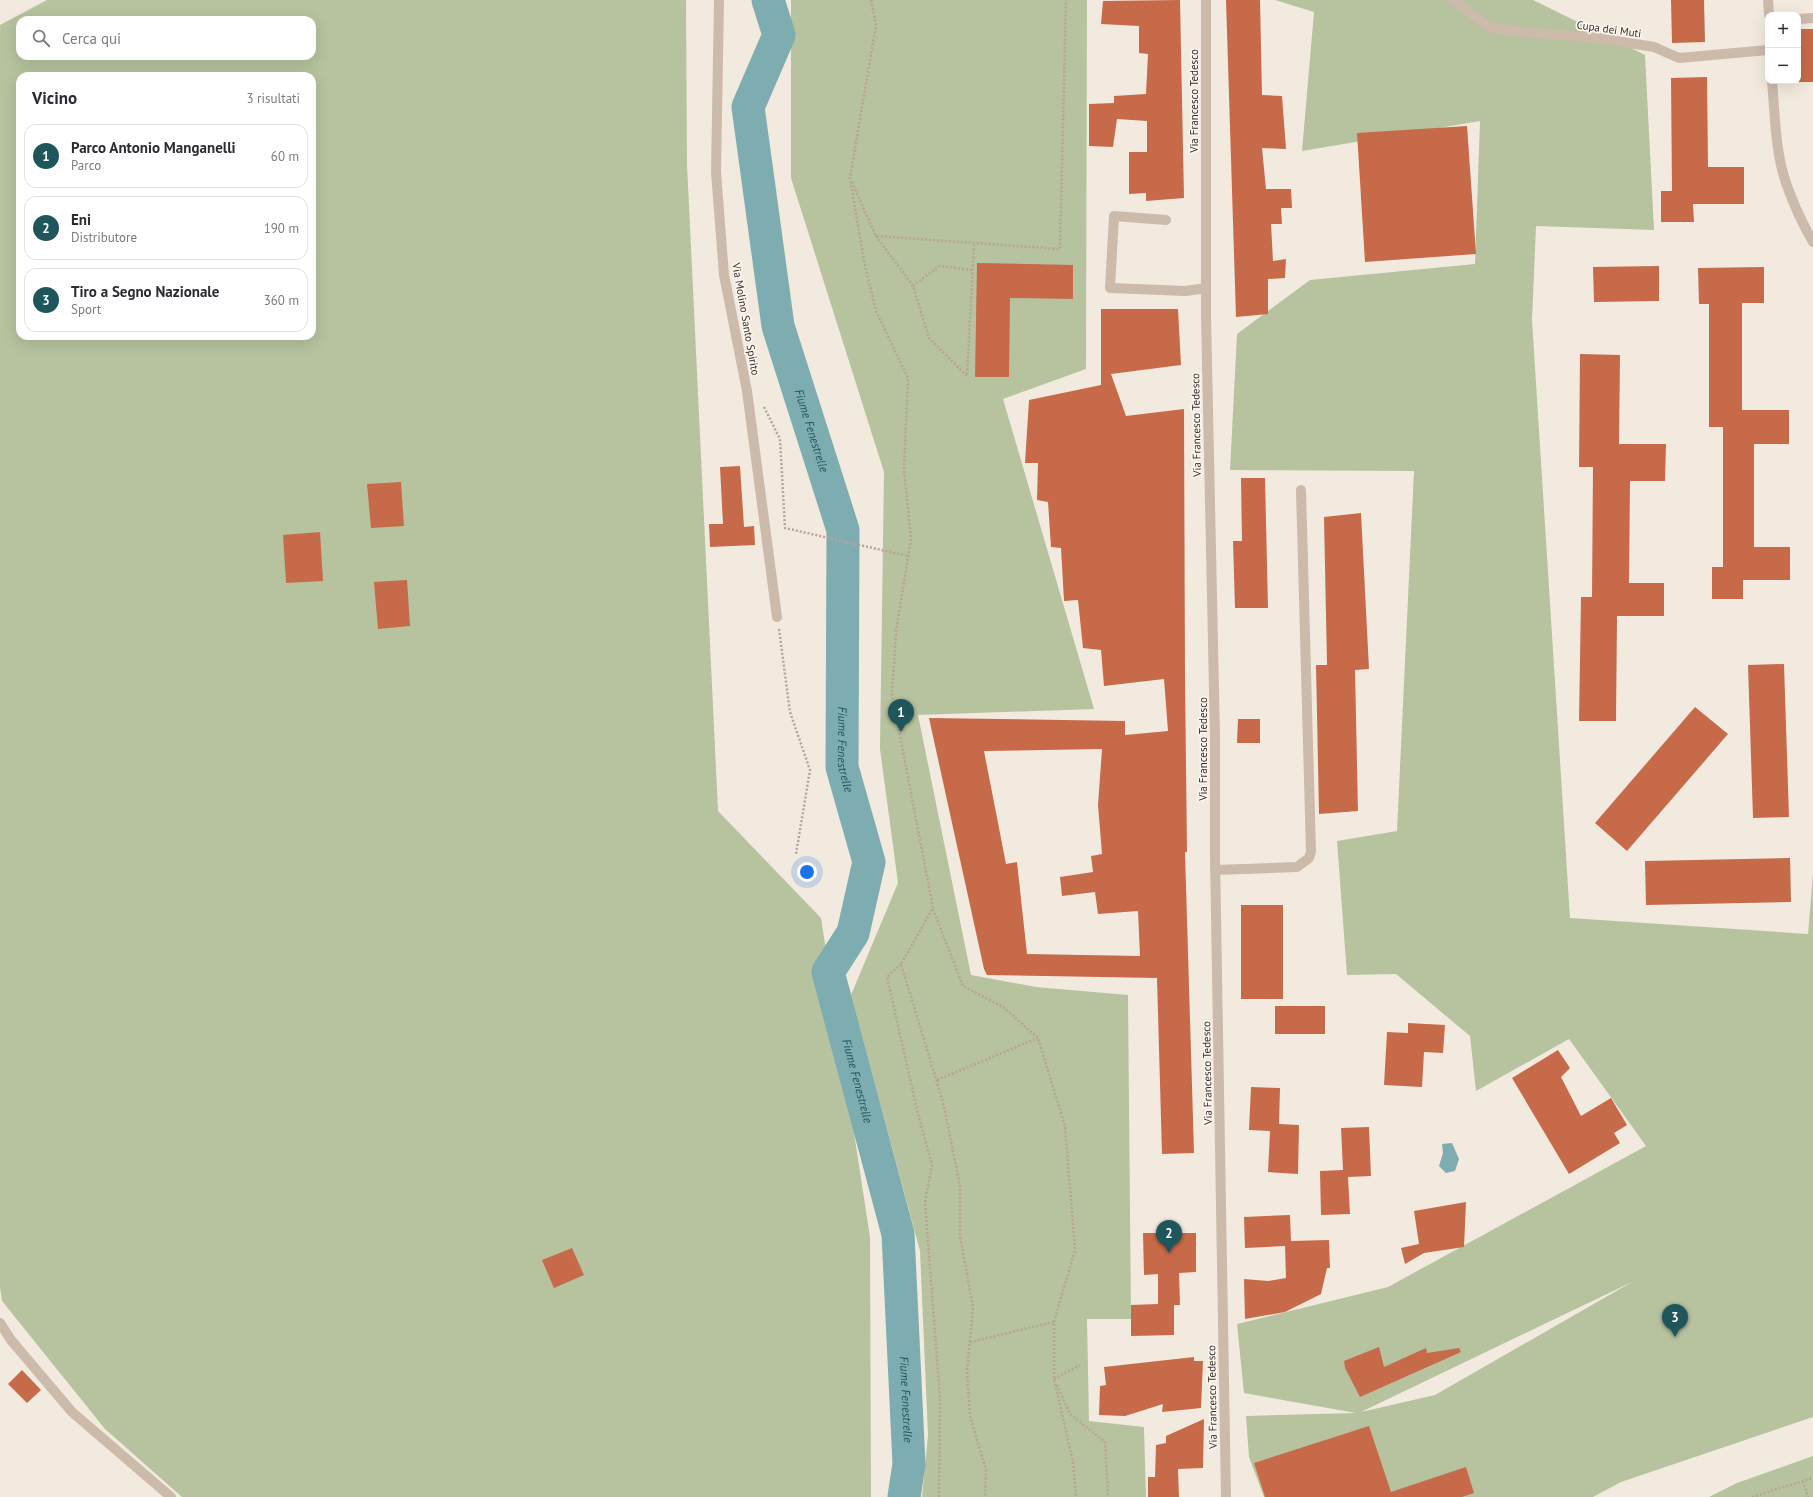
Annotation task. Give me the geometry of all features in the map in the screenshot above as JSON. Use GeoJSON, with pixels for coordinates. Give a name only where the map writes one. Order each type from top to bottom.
{"type":"FeatureCollection","features":[{"type":"Feature","properties":{"kind":"street","name":"Via Molino Santo Spirito"},"geometry":{"type":"LineString","coordinates":[[720,0],[716,172],[724,275],[747,391],[777,617]]}},
{"type":"Feature","properties":{"kind":"street","name":"Via Francesco Tedesco"},"geometry":{"type":"LineString","coordinates":[[1206,0],[1206,288],[1216,736],[1215,870],[1226,1497]]}},
{"type":"Feature","properties":{"kind":"street","name":"Cupa dei Muti"},"geometry":{"type":"LineString","coordinates":[[1453,0],[1491,28],[1544,34],[1592,37],[1654,47],[1679,58],[1765,50]]}},
{"type":"Feature","properties":{"kind":"street"},"geometry":{"type":"LineString","coordinates":[[1768,0],[1769,12]]}},
{"type":"Feature","properties":{"kind":"street"},"geometry":{"type":"LineString","coordinates":[[1801,19],[1813,18]]}},
{"type":"Feature","properties":{"kind":"street"},"geometry":{"type":"LineString","coordinates":[[1772,84],[1778,145],[1786,182],[1805,228],[1813,242]]}},
{"type":"Feature","properties":{"kind":"street"},"geometry":{"type":"LineString","coordinates":[[1166,220],[1114,216],[1110,288],[1186,291],[1206,288]]}},
{"type":"Feature","properties":{"kind":"street"},"geometry":{"type":"LineString","coordinates":[[1215,870],[1297,867],[1309,858],[1311,852],[1301,490]]}},
{"type":"Feature","properties":{"kind":"street"},"geometry":{"type":"LineString","coordinates":[[0,1323],[11,1340],[72,1412],[171,1497]]}},
{"type":"Feature","properties":{"kind":"path"},"geometry":{"type":"LineString","coordinates":[[871,0],[876,25],[850,178],[864,261],[876,311],[908,378],[904,470],[912,539],[896,632],[892,694],[933,908],[963,986],[1003,1007],[1038,1038],[1065,1126],[1075,1250],[1054,1322],[1054,1379],[1073,1462],[1076,1497]]}},
{"type":"Feature","properties":{"kind":"path"},"geometry":{"type":"LineString","coordinates":[[876,236],[1060,249],[1066,0]]}},
{"type":"Feature","properties":{"kind":"path"},"geometry":{"type":"LineString","coordinates":[[850,178],[876,236],[913,286],[929,338],[967,376],[974,243]]}},
{"type":"Feature","properties":{"kind":"path"},"geometry":{"type":"LineString","coordinates":[[913,286],[939,266],[973,270]]}},
{"type":"Feature","properties":{"kind":"path"},"geometry":{"type":"LineString","coordinates":[[747,391],[766,410],[780,439],[785,528],[908,556]]}},
{"type":"Feature","properties":{"kind":"path"},"geometry":{"type":"LineString","coordinates":[[777,617],[790,712],[810,770],[796,854]]}},
{"type":"Feature","properties":{"kind":"path"},"geometry":{"type":"LineString","coordinates":[[933,908],[902,964],[887,977],[918,1114],[932,1165],[925,1202],[940,1398],[940,1497]]}},
{"type":"Feature","properties":{"kind":"path"},"geometry":{"type":"LineString","coordinates":[[902,964],[943,1102],[960,1186],[960,1236],[973,1307],[967,1371],[970,1416],[986,1470],[985,1497]]}},
{"type":"Feature","properties":{"kind":"path"},"geometry":{"type":"LineString","coordinates":[[937,1080],[1038,1038]]}},
{"type":"Feature","properties":{"kind":"path"},"geometry":{"type":"LineString","coordinates":[[970,1342],[1054,1322]]}},
{"type":"Feature","properties":{"kind":"path"},"geometry":{"type":"LineString","coordinates":[[1054,1379],[1080,1365]]}},
{"type":"Feature","properties":{"kind":"path"},"geometry":{"type":"LineString","coordinates":[[1054,1379],[1070,1414],[1105,1442],[1108,1497]]}},
{"type":"Feature","properties":{"kind":"path"},"geometry":{"type":"LineString","coordinates":[[1752,1497],[1813,1478]]}},
{"type":"Feature","properties":{"kind":"path"},"geometry":{"type":"LineString","coordinates":[[1803,1481],[1808,1497]]}},
{"type":"Feature","properties":{"kind":"path"},"geometry":{"type":"LineString","coordinates":[[1763,1493],[1764,1497]]}},
{"type":"Feature","properties":{"kind":"green space"},"geometry":{"type":"Polygon","coordinates":[[[47,0],[686,0],[687,164],[718,811],[821,918],[870,1237],[871,1497],[182,1497],[105,1429],[2,1301],[0,1287],[0,25],[16,16],[16,60],[316,60],[316,16],[17,16],[47,0]]]}},
{"type":"Feature","properties":{"kind":"green space"},"geometry":{"type":"Polygon","coordinates":[[[791,0],[1087,0],[1086,369],[1003,399],[1094,709],[918,715],[971,975],[1036,987],[1128,995],[1131,1319],[1087,1319],[1089,1421],[1144,1427],[1146,1497],[922,1497],[928,1435],[920,1251],[851,995],[898,883],[880,749],[884,472],[791,178],[791,0]]]}},
{"type":"Feature","properties":{"kind":"green space"},"geometry":{"type":"Polygon","coordinates":[[[1275,0],[1533,0],[1645,55],[1654,230],[1536,226],[1532,320],[1570,918],[1808,934],[1813,874],[1813,1417],[1621,1482],[1593,1497],[1264,1497],[1249,1457],[1246,1416],[1356,1413],[1244,1393],[1237,1324],[1388,1287],[1646,1146],[1569,1039],[1476,1091],[1470,1036],[1396,974],[1347,975],[1337,841],[1397,831],[1414,471],[1230,470],[1237,334],[1310,280],[1475,264],[1480,121],[1302,151],[1314,12],[1275,0]],[[1632,1282],[1361,1412],[1435,1395],[1632,1282]]]}},
{"type":"Feature","properties":{"kind":"green space"},"geometry":{"type":"Polygon","coordinates":[[[1813,1456],[1813,1497],[1709,1497],[1737,1483],[1813,1456]]]}},
{"type":"Feature","properties":{"kind":"water"},"geometry":{"type":"Polygon","coordinates":[[[1452,1143],[1459,1159],[1455,1171],[1446,1173],[1439,1166],[1443,1153],[1442,1144],[1452,1143]]]}},
{"type":"Feature","properties":{"kind":"building"},"geometry":{"type":"Polygon","coordinates":[[[1180,0],[1184,198],[1146,201],[1146,193],[1129,194],[1129,152],[1147,152],[1147,121],[1117,119],[1113,147],[1089,146],[1089,104],[1114,103],[1114,96],[1146,94],[1148,54],[1139,53],[1139,26],[1101,24],[1103,1],[1180,0]]]}},
{"type":"Feature","properties":{"kind":"building"},"geometry":{"type":"Polygon","coordinates":[[[1226,0],[1260,0],[1262,95],[1282,96],[1286,149],[1262,148],[1266,189],[1291,189],[1292,208],[1281,208],[1282,224],[1271,224],[1273,261],[1286,259],[1285,278],[1268,279],[1268,314],[1236,317],[1226,0]]]}},
{"type":"Feature","properties":{"kind":"building"},"geometry":{"type":"Polygon","coordinates":[[[1671,0],[1704,0],[1705,42],[1672,43],[1671,0]]]}},
{"type":"Feature","properties":{"kind":"building"},"geometry":{"type":"Polygon","coordinates":[[[1801,29],[1813,29],[1813,82],[1801,82],[1801,29]]]}},
{"type":"Feature","properties":{"kind":"building"},"geometry":{"type":"Polygon","coordinates":[[[1707,77],[1708,167],[1744,167],[1744,204],[1693,204],[1694,222],[1661,222],[1661,191],[1672,191],[1671,78],[1707,77]]]}},
{"type":"Feature","properties":{"kind":"building"},"geometry":{"type":"Polygon","coordinates":[[[1467,126],[1476,254],[1365,262],[1357,133],[1467,126]]]}},
{"type":"Feature","properties":{"kind":"building"},"geometry":{"type":"Polygon","coordinates":[[[977,263],[1073,265],[1073,299],[1010,298],[1009,377],[975,377],[977,263]]]}},
{"type":"Feature","properties":{"kind":"building"},"geometry":{"type":"Polygon","coordinates":[[[1659,266],[1659,301],[1594,302],[1593,267],[1659,266]]]}},
{"type":"Feature","properties":{"kind":"building"},"geometry":{"type":"Polygon","coordinates":[[[1764,267],[1764,303],[1742,303],[1742,410],[1789,410],[1789,444],[1754,444],[1754,547],[1790,547],[1790,580],[1743,580],[1743,599],[1712,599],[1712,567],[1723,567],[1723,427],[1709,427],[1709,304],[1699,304],[1698,268],[1764,267]]]}},
{"type":"Feature","properties":{"kind":"building"},"geometry":{"type":"Polygon","coordinates":[[[1101,309],[1178,309],[1181,365],[1111,374],[1126,416],[1184,409],[1187,852],[1185,852],[1194,1153],[1162,1154],[1157,978],[987,975],[984,969],[929,718],[1125,721],[1125,735],[1168,731],[1164,679],[1104,686],[1101,650],[1083,648],[1078,600],[1064,601],[1061,548],[1051,547],[1048,502],[1037,500],[1038,463],[1025,463],[1029,400],[1101,385],[1101,309]],[[1102,749],[984,751],[1006,864],[1017,862],[1027,954],[1140,956],[1138,911],[1098,914],[1095,892],[1062,896],[1060,877],[1093,872],[1091,856],[1102,854],[1098,805],[1102,749]]]}},
{"type":"Feature","properties":{"kind":"building"},"geometry":{"type":"Polygon","coordinates":[[[1580,354],[1620,355],[1619,444],[1666,444],[1665,481],[1630,481],[1629,583],[1664,583],[1664,616],[1617,616],[1616,721],[1579,721],[1581,597],[1592,597],[1593,467],[1579,467],[1580,354]]]}},
{"type":"Feature","properties":{"kind":"building"},"geometry":{"type":"Polygon","coordinates":[[[740,466],[744,527],[754,526],[755,545],[710,547],[709,524],[723,524],[720,467],[740,466]]]}},
{"type":"Feature","properties":{"kind":"building"},"geometry":{"type":"Polygon","coordinates":[[[1241,478],[1265,478],[1268,608],[1235,608],[1233,541],[1242,541],[1241,478]]]}},
{"type":"Feature","properties":{"kind":"building"},"geometry":{"type":"Polygon","coordinates":[[[401,482],[404,526],[371,528],[367,484],[401,482]]]}},
{"type":"Feature","properties":{"kind":"building"},"geometry":{"type":"Polygon","coordinates":[[[1361,513],[1369,669],[1355,670],[1358,811],[1319,814],[1316,665],[1327,665],[1324,517],[1361,513]]]}},
{"type":"Feature","properties":{"kind":"building"},"geometry":{"type":"Polygon","coordinates":[[[320,532],[323,581],[286,583],[283,535],[320,532]]]}},
{"type":"Feature","properties":{"kind":"building"},"geometry":{"type":"Polygon","coordinates":[[[407,580],[410,626],[378,629],[374,582],[407,580]]]}},
{"type":"Feature","properties":{"kind":"building"},"geometry":{"type":"Polygon","coordinates":[[[1784,664],[1789,817],[1753,818],[1748,665],[1784,664]]]}},
{"type":"Feature","properties":{"kind":"building"},"geometry":{"type":"Polygon","coordinates":[[[1695,707],[1728,734],[1627,851],[1595,823],[1695,707]]]}},
{"type":"Feature","properties":{"kind":"building"},"geometry":{"type":"Polygon","coordinates":[[[1238,719],[1260,719],[1260,743],[1237,743],[1238,719]]]}},
{"type":"Feature","properties":{"kind":"building"},"geometry":{"type":"Polygon","coordinates":[[[1790,858],[1791,902],[1646,905],[1645,861],[1790,858]]]}},
{"type":"Feature","properties":{"kind":"building"},"geometry":{"type":"Polygon","coordinates":[[[1241,905],[1283,905],[1283,999],[1241,999],[1241,905]]]}},
{"type":"Feature","properties":{"kind":"building"},"geometry":{"type":"Polygon","coordinates":[[[1275,1006],[1325,1006],[1325,1034],[1275,1034],[1275,1006]]]}},
{"type":"Feature","properties":{"kind":"building"},"geometry":{"type":"Polygon","coordinates":[[[1408,1023],[1445,1025],[1443,1053],[1424,1052],[1422,1087],[1384,1085],[1387,1032],[1408,1033],[1408,1023]]]}},
{"type":"Feature","properties":{"kind":"building"},"geometry":{"type":"Polygon","coordinates":[[[1558,1050],[1570,1068],[1561,1077],[1581,1116],[1611,1098],[1627,1125],[1614,1133],[1620,1143],[1569,1174],[1512,1078],[1558,1050]]]}},
{"type":"Feature","properties":{"kind":"building"},"geometry":{"type":"Polygon","coordinates":[[[1251,1087],[1280,1088],[1279,1124],[1299,1125],[1298,1174],[1268,1172],[1270,1131],[1249,1130],[1251,1087]]]}},
{"type":"Feature","properties":{"kind":"building"},"geometry":{"type":"Polygon","coordinates":[[[1369,1127],[1371,1176],[1348,1177],[1350,1214],[1321,1215],[1320,1171],[1343,1170],[1341,1128],[1369,1127]]]}},
{"type":"Feature","properties":{"kind":"building"},"geometry":{"type":"Polygon","coordinates":[[[1466,1202],[1464,1247],[1424,1253],[1405,1264],[1401,1248],[1419,1244],[1414,1211],[1466,1202]]]}},
{"type":"Feature","properties":{"kind":"building"},"geometry":{"type":"Polygon","coordinates":[[[1290,1215],[1291,1241],[1329,1240],[1330,1268],[1327,1268],[1321,1294],[1285,1312],[1245,1319],[1244,1279],[1268,1281],[1286,1278],[1285,1246],[1245,1248],[1244,1217],[1290,1215]]]}},
{"type":"Feature","properties":{"kind":"building"},"geometry":{"type":"Polygon","coordinates":[[[1143,1233],[1196,1233],[1196,1272],[1179,1273],[1180,1305],[1174,1305],[1174,1335],[1131,1336],[1131,1305],[1158,1304],[1158,1274],[1144,1275],[1143,1233]]]}},
{"type":"Feature","properties":{"kind":"building"},"geometry":{"type":"Polygon","coordinates":[[[572,1248],[584,1275],[554,1288],[542,1260],[572,1248]]]}},
{"type":"Feature","properties":{"kind":"building"},"geometry":{"type":"Polygon","coordinates":[[[1379,1347],[1384,1367],[1426,1348],[1427,1353],[1459,1348],[1461,1352],[1360,1397],[1345,1368],[1344,1361],[1379,1347]]]}},
{"type":"Feature","properties":{"kind":"building"},"geometry":{"type":"Polygon","coordinates":[[[1194,1357],[1194,1361],[1203,1361],[1201,1408],[1162,1412],[1163,1404],[1125,1416],[1099,1415],[1100,1386],[1106,1385],[1104,1367],[1194,1357]]]}},
{"type":"Feature","properties":{"kind":"building"},"geometry":{"type":"Polygon","coordinates":[[[22,1370],[41,1390],[27,1403],[8,1384],[22,1370]]]}},
{"type":"Feature","properties":{"kind":"building"},"geometry":{"type":"Polygon","coordinates":[[[1204,1419],[1203,1468],[1178,1469],[1179,1497],[1148,1497],[1148,1477],[1155,1477],[1156,1445],[1166,1443],[1166,1436],[1204,1419]]]}},
{"type":"Feature","properties":{"kind":"building"},"geometry":{"type":"Polygon","coordinates":[[[1369,1426],[1391,1492],[1466,1467],[1474,1493],[1462,1497],[1265,1497],[1254,1463],[1369,1426]]]}},
{"type":"Feature","properties":{"kind":"waterway","name":"Fiume Fenestrelle"},"geometry":{"type":"LineString","coordinates":[[768,0],[779,35],[748,107],[778,326],[843,530],[842,767],[869,862],[853,933],[828,972],[898,1234],[909,1464],[904,1497]]}},
{"type":"Feature","properties":{"kind":"place","name":"Parco Antonio Manganelli"},"geometry":{"type":"Point","coordinates":[901,732]}},
{"type":"Feature","properties":{"kind":"place","name":"Eni"},"geometry":{"type":"Point","coordinates":[1169,1253]}},
{"type":"Feature","properties":{"kind":"place","name":"Tiro a Segno Nazionale"},"geometry":{"type":"Point","coordinates":[1675,1337]}}]}
